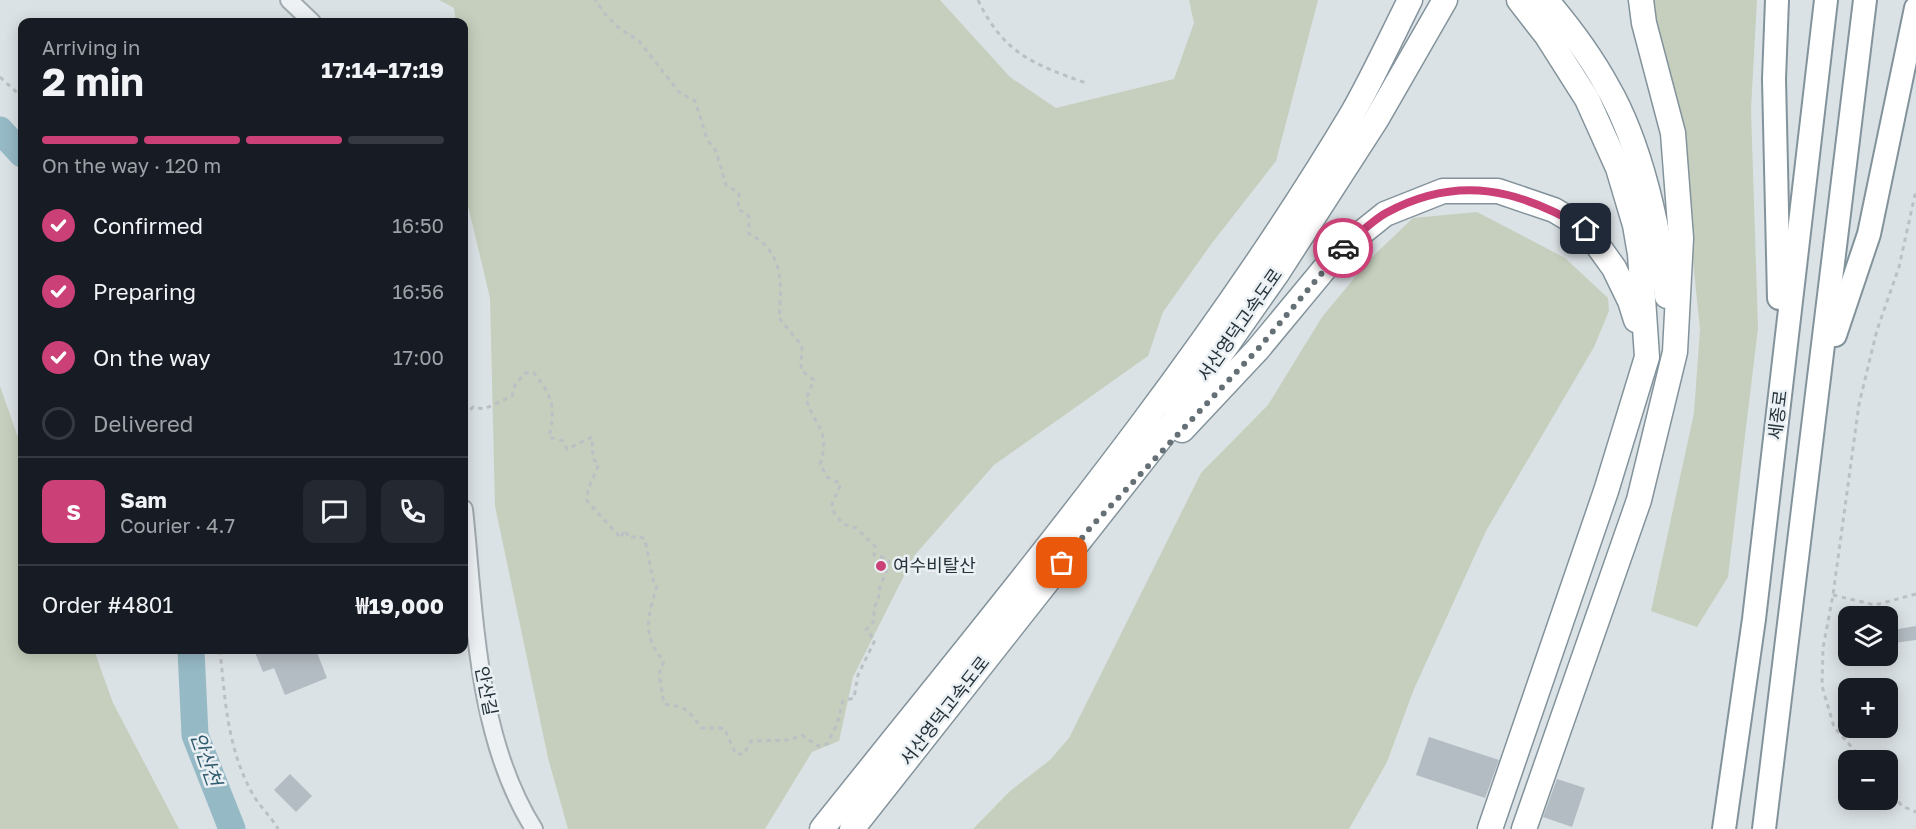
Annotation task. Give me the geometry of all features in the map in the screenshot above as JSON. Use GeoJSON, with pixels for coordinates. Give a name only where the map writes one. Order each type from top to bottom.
{"type":"FeatureCollection","features":[{"type":"Feature","properties":{"kind":"highway","name":"서산영덕고속도로"},"geometry":{"type":"LineString","coordinates":[[822,829],[1152,411],[1256,262],[1352,112],[1410,0]]}},
{"type":"Feature","properties":{"kind":"highway","name":"서산영덕고속도로"},"geometry":{"type":"LineString","coordinates":[[852,829],[1173,422],[1278,272],[1376,120],[1445,0]]}},
{"type":"Feature","properties":{"kind":"highway"},"geometry":{"type":"LineString","coordinates":[[1490,829],[1606,491],[1647,357],[1640,254],[1635,225],[1618,168],[1587,99],[1547,36],[1519,0]]}},
{"type":"Feature","properties":{"kind":"highway"},"geometry":{"type":"LineString","coordinates":[[1546,0],[1573,33],[1608,87],[1632,142],[1649,196],[1662,258],[1675,352]]}},
{"type":"Feature","properties":{"kind":"highway"},"geometry":{"type":"LineString","coordinates":[[1524,829],[1639,500],[1675,352],[1681,238],[1673,133],[1644,23],[1641,0]]}},
{"type":"Feature","properties":{"kind":"highway"},"geometry":{"type":"LineString","coordinates":[[1777,0],[1774,79],[1781,384]]}},
{"type":"Feature","properties":{"kind":"highway","name":"세종로"},"geometry":{"type":"LineString","coordinates":[[1724,829],[1754,619],[1826,0]]}},
{"type":"Feature","properties":{"kind":"highway","name":"세종로"},"geometry":{"type":"LineString","coordinates":[[1764,829],[1865,0]]}},
{"type":"Feature","properties":{"kind":"highway"},"geometry":{"type":"LineString","coordinates":[[1820,380],[1869,234],[1916,8]]}},
{"type":"Feature","properties":{"kind":"highway"},"geometry":{"type":"LineString","coordinates":[[1090,528],[1258,349],[1340,250],[1385,214],[1443,191],[1498,191],[1554,210],[1586,229],[1614,268],[1630,301],[1647,357]]}},
{"type":"Feature","properties":{"kind":"street"},"geometry":{"type":"LineString","coordinates":[[289,0],[308,18]]}},
{"type":"Feature","properties":{"kind":"street","name":"안산길"},"geometry":{"type":"LineString","coordinates":[[468,546],[481,668],[499,756],[523,812],[534,829]]}},
{"type":"Feature","properties":{"kind":"path"},"geometry":{"type":"LineString","coordinates":[[468,412],[473,407],[484,409],[512,396],[515,385],[525,373],[533,372],[544,386],[553,406],[549,436],[563,441],[567,449],[592,437],[592,459],[599,464],[588,489],[587,501],[621,538],[624,530],[630,538],[638,536],[645,539],[653,580],[657,586],[647,617],[652,648],[664,661],[659,674],[664,704],[681,707],[702,728],[724,728],[736,754],[744,754],[751,741],[790,740],[802,735],[818,746],[827,744],[837,724],[843,700],[854,698],[858,675],[875,640],[866,630],[874,621],[874,607],[880,600],[880,587],[886,578],[889,562],[886,558],[874,555],[875,546],[856,528],[843,524],[833,511],[832,504],[841,484],[827,477],[820,464],[825,450],[824,433],[806,399],[814,380],[801,370],[802,346],[779,318],[781,298],[778,265],[772,252],[762,240],[749,234],[749,216],[738,209],[739,193],[726,185],[716,151],[707,139],[694,101],[679,92],[639,41],[620,28],[605,14],[595,0]]}},
{"type":"Feature","properties":{"kind":"path"},"geometry":{"type":"LineString","coordinates":[[978,0],[985,15],[1019,55],[1035,64],[1086,83]]}},
{"type":"Feature","properties":{"kind":"path"},"geometry":{"type":"LineString","coordinates":[[0,78],[18,94]]}},
{"type":"Feature","properties":{"kind":"path"},"geometry":{"type":"LineString","coordinates":[[1854,750],[1834,727],[1822,686],[1823,648],[1833,594],[1858,404],[1876,330],[1899,267],[1916,190]]}},
{"type":"Feature","properties":{"kind":"path"},"geometry":{"type":"LineString","coordinates":[[1833,594],[1875,605],[1916,594]]}},
{"type":"Feature","properties":{"kind":"path"},"geometry":{"type":"LineString","coordinates":[[220,654],[228,726],[236,759],[252,794],[271,816],[278,829]]}},
{"type":"Feature","properties":{"kind":"path"},"geometry":{"type":"LineString","coordinates":[[1898,801],[1902,806],[1916,812]]}},
{"type":"Feature","properties":{"kind":"green space"},"geometry":{"type":"Polygon","coordinates":[[[439,0],[940,0],[1010,77],[1056,108],[1174,79],[1194,23],[1189,0],[1318,0],[1276,161],[1212,243],[1163,312],[1148,356],[994,465],[914,556],[853,677],[839,741],[812,752],[765,829],[568,829],[548,758],[495,506],[490,298],[468,206],[468,18],[455,18],[454,8],[439,0]]]}},
{"type":"Feature","properties":{"kind":"green space"},"geometry":{"type":"Polygon","coordinates":[[[1653,0],[1757,0],[1751,109],[1758,328],[1728,577],[1697,627],[1651,611],[1694,413],[1700,329],[1679,125],[1653,0]]]}},
{"type":"Feature","properties":{"kind":"green space"},"geometry":{"type":"Polygon","coordinates":[[[1477,212],[1565,258],[1608,298],[1609,311],[1594,347],[1486,531],[1414,689],[1387,762],[1349,829],[973,829],[1010,791],[1050,760],[1069,738],[1201,473],[1268,405],[1322,317],[1371,258],[1413,218],[1477,212]]]}},
{"type":"Feature","properties":{"kind":"green space"},"geometry":{"type":"Polygon","coordinates":[[[0,386],[18,438],[18,654],[95,654],[113,703],[179,829],[0,829],[0,386]]]}},
{"type":"Feature","properties":{"kind":"building"},"geometry":{"type":"Polygon","coordinates":[[[1916,626],[1916,640],[1898,642],[1898,629],[1916,626]]]}},
{"type":"Feature","properties":{"kind":"building"},"geometry":{"type":"Polygon","coordinates":[[[256,654],[318,654],[327,678],[285,695],[274,668],[263,672],[256,654]]]}},
{"type":"Feature","properties":{"kind":"building"},"geometry":{"type":"Polygon","coordinates":[[[1429,737],[1499,760],[1485,798],[1416,775],[1429,737]]]}},
{"type":"Feature","properties":{"kind":"building"},"geometry":{"type":"Polygon","coordinates":[[[290,774],[312,796],[296,812],[274,790],[290,774]]]}},
{"type":"Feature","properties":{"kind":"building"},"geometry":{"type":"Polygon","coordinates":[[[1557,779],[1585,788],[1572,827],[1543,817],[1557,779]]]}},
{"type":"Feature","properties":{"kind":"waterway","name":"안산천"},"geometry":{"type":"LineString","coordinates":[[0,130],[18,150]]}},
{"type":"Feature","properties":{"kind":"waterway","name":"안산천"},"geometry":{"type":"LineString","coordinates":[[191,654],[195,735],[232,829]]}},
{"type":"Feature","properties":{"kind":"way so far"},"geometry":{"type":"LineString","coordinates":[[1062,563],[1090,528],[1258,349],[1343,248]]}},
{"type":"Feature","properties":{"kind":"place","name":"여수비탈산"},"geometry":{"type":"Point","coordinates":[881,566]}},
{"type":"Feature","properties":{"kind":"route"},"geometry":{"type":"LineString","coordinates":[[1343,248],[1385,214],[1443,191],[1498,191],[1554,210],[1586,229]]}}]}
